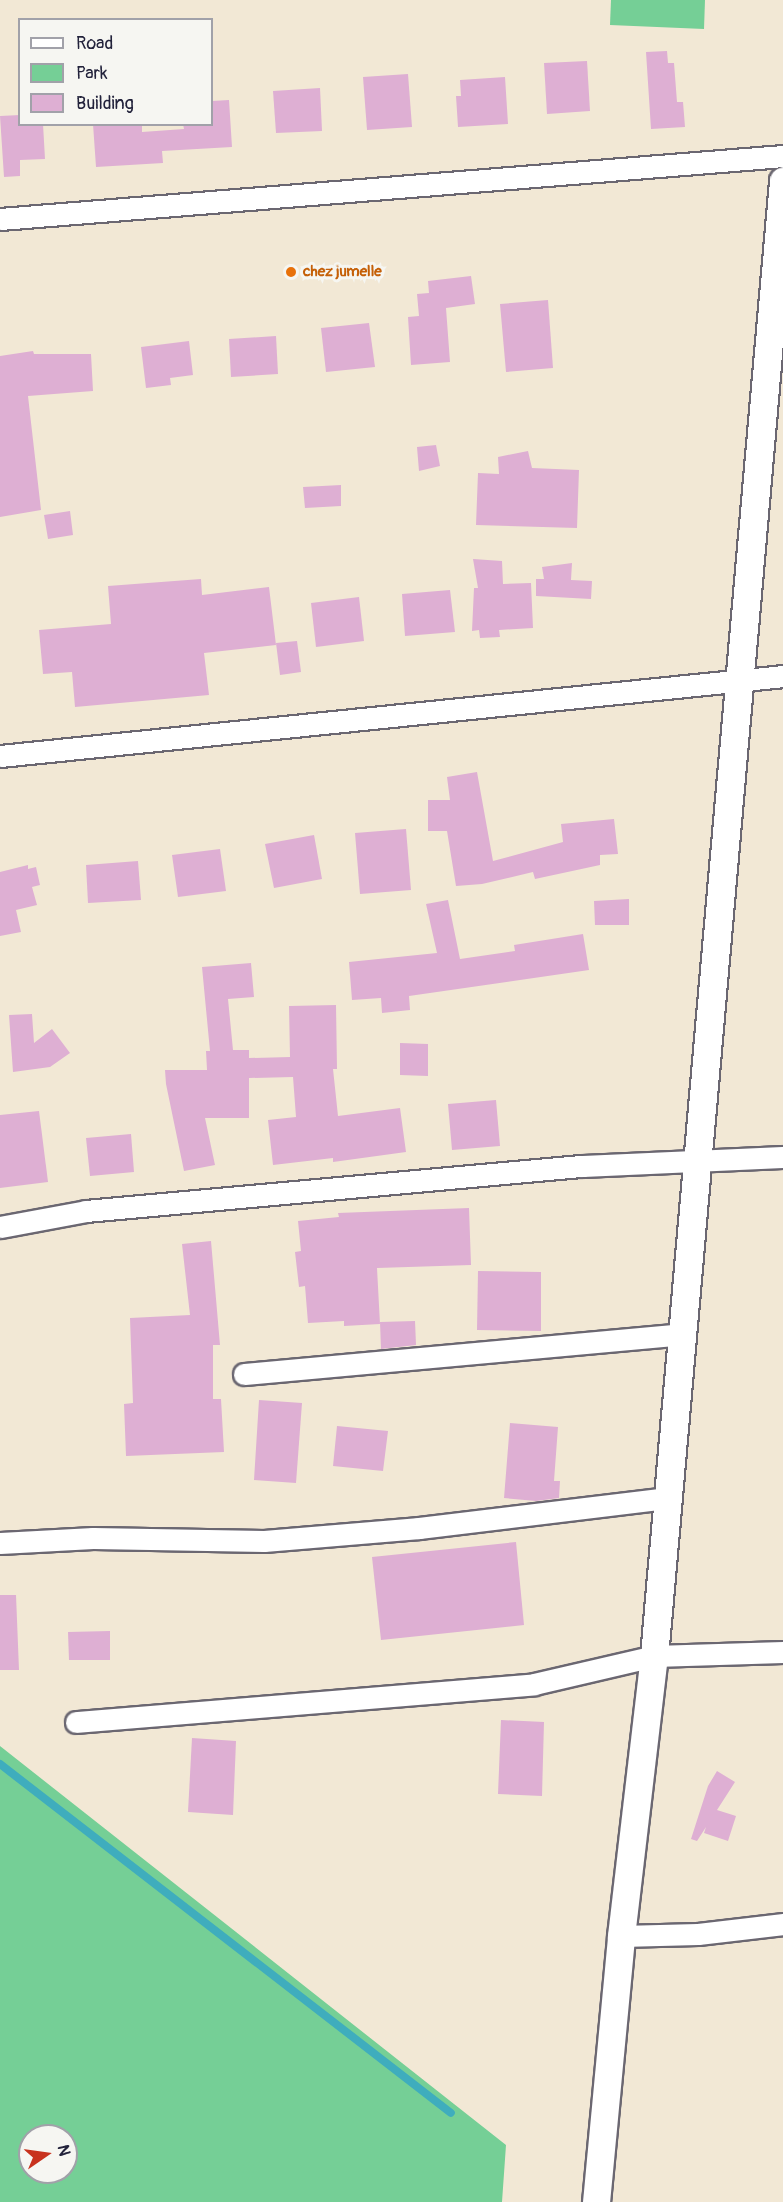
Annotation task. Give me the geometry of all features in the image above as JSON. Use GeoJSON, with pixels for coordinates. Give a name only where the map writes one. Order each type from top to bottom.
{"type":"FeatureCollection","features":[{"type":"Feature","properties":{"kind":"street"},"geometry":{"type":"LineString","coordinates":[[0,219],[783,156]]}},
{"type":"Feature","properties":{"kind":"street"},"geometry":{"type":"LineString","coordinates":[[596,2202],[621,1936],[654,1656],[700,1159],[783,181]]}},
{"type":"Feature","properties":{"kind":"street"},"geometry":{"type":"LineString","coordinates":[[0,756],[783,676]]}},
{"type":"Feature","properties":{"kind":"street"},"geometry":{"type":"LineString","coordinates":[[0,1227],[86,1211],[582,1166],[783,1157]]}},
{"type":"Feature","properties":{"kind":"street"},"geometry":{"type":"LineString","coordinates":[[244,1374],[682,1334]]}},
{"type":"Feature","properties":{"kind":"street"},"geometry":{"type":"LineString","coordinates":[[0,1543],[93,1538],[264,1541],[419,1528],[668,1498]]}},
{"type":"Feature","properties":{"kind":"street"},"geometry":{"type":"LineString","coordinates":[[76,1722],[534,1684],[654,1656],[783,1652]]}},
{"type":"Feature","properties":{"kind":"street"},"geometry":{"type":"LineString","coordinates":[[621,1936],[698,1934],[783,1924]]}},
{"type":"Feature","properties":{"kind":"green space"},"geometry":{"type":"Polygon","coordinates":[[[611,0],[705,0],[704,29],[610,25],[611,0]]]}},
{"type":"Feature","properties":{"kind":"green space"},"geometry":{"type":"Polygon","coordinates":[[[0,1746],[506,2145],[502,2202],[0,2202],[0,1746]]]}},
{"type":"Feature","properties":{"kind":"building"},"geometry":{"type":"Polygon","coordinates":[[[667,51],[668,63],[674,63],[677,102],[683,102],[685,127],[651,129],[646,52],[667,51]]]}},
{"type":"Feature","properties":{"kind":"building"},"geometry":{"type":"Polygon","coordinates":[[[587,61],[590,111],[547,114],[544,63],[587,61]]]}},
{"type":"Feature","properties":{"kind":"building"},"geometry":{"type":"Polygon","coordinates":[[[408,74],[412,127],[367,130],[363,77],[408,74]]]}},
{"type":"Feature","properties":{"kind":"building"},"geometry":{"type":"Polygon","coordinates":[[[505,77],[508,124],[458,127],[456,96],[461,96],[460,80],[505,77]]]}},
{"type":"Feature","properties":{"kind":"building"},"geometry":{"type":"Polygon","coordinates":[[[320,88],[322,131],[276,133],[273,91],[320,88]]]}},
{"type":"Feature","properties":{"kind":"building"},"geometry":{"type":"Polygon","coordinates":[[[229,100],[232,147],[162,151],[163,163],[96,167],[93,126],[142,126],[142,132],[184,129],[183,126],[213,126],[213,101],[229,100]]]}},
{"type":"Feature","properties":{"kind":"building"},"geometry":{"type":"Polygon","coordinates":[[[18,115],[18,126],[43,126],[45,159],[20,160],[20,176],[4,177],[0,116],[18,115]]]}},
{"type":"Feature","properties":{"kind":"building"},"geometry":{"type":"Polygon","coordinates":[[[471,276],[475,304],[446,308],[450,362],[411,365],[408,317],[419,316],[417,294],[429,293],[428,281],[471,276]]]}},
{"type":"Feature","properties":{"kind":"building"},"geometry":{"type":"Polygon","coordinates":[[[548,300],[553,368],[506,372],[500,304],[548,300]]]}},
{"type":"Feature","properties":{"kind":"building"},"geometry":{"type":"Polygon","coordinates":[[[369,323],[375,367],[326,372],[321,328],[369,323]]]}},
{"type":"Feature","properties":{"kind":"building"},"geometry":{"type":"Polygon","coordinates":[[[276,336],[278,374],[231,377],[229,339],[276,336]]]}},
{"type":"Feature","properties":{"kind":"building"},"geometry":{"type":"Polygon","coordinates":[[[189,341],[193,375],[170,378],[171,385],[146,388],[141,347],[189,341]]]}},
{"type":"Feature","properties":{"kind":"building"},"geometry":{"type":"Polygon","coordinates":[[[33,351],[34,354],[91,354],[93,391],[28,396],[41,510],[0,517],[0,356],[33,351]]]}},
{"type":"Feature","properties":{"kind":"building"},"geometry":{"type":"Polygon","coordinates":[[[436,445],[440,466],[419,471],[417,447],[436,445]]]}},
{"type":"Feature","properties":{"kind":"building"},"geometry":{"type":"Polygon","coordinates":[[[528,451],[532,468],[579,470],[577,528],[476,525],[478,473],[499,474],[498,457],[528,451]]]}},
{"type":"Feature","properties":{"kind":"building"},"geometry":{"type":"Polygon","coordinates":[[[341,485],[341,506],[305,508],[303,487],[341,485]]]}},
{"type":"Feature","properties":{"kind":"building"},"geometry":{"type":"Polygon","coordinates":[[[70,511],[73,535],[48,539],[44,515],[70,511]]]}},
{"type":"Feature","properties":{"kind":"building"},"geometry":{"type":"Polygon","coordinates":[[[473,559],[502,561],[503,584],[531,583],[533,628],[499,630],[500,637],[480,638],[479,630],[472,631],[474,588],[478,588],[473,559]]]}},
{"type":"Feature","properties":{"kind":"building"},"geometry":{"type":"Polygon","coordinates":[[[572,563],[571,580],[592,581],[591,599],[536,596],[536,579],[544,579],[542,567],[572,563]]]}},
{"type":"Feature","properties":{"kind":"building"},"geometry":{"type":"Polygon","coordinates":[[[201,579],[202,595],[269,587],[276,645],[204,653],[209,695],[75,707],[72,672],[43,674],[39,630],[111,624],[108,586],[201,579]]]}},
{"type":"Feature","properties":{"kind":"building"},"geometry":{"type":"Polygon","coordinates":[[[450,590],[455,632],[405,636],[402,594],[450,590]]]}},
{"type":"Feature","properties":{"kind":"building"},"geometry":{"type":"Polygon","coordinates":[[[359,597],[364,641],[316,647],[311,603],[359,597]]]}},
{"type":"Feature","properties":{"kind":"building"},"geometry":{"type":"Polygon","coordinates":[[[297,641],[301,672],[280,675],[276,643],[297,641]]]}},
{"type":"Feature","properties":{"kind":"building"},"geometry":{"type":"Polygon","coordinates":[[[477,772],[493,861],[563,842],[561,824],[614,819],[618,854],[600,855],[600,865],[535,879],[533,872],[482,884],[456,886],[447,831],[428,831],[428,800],[450,800],[447,777],[477,772]]]}},
{"type":"Feature","properties":{"kind":"building"},"geometry":{"type":"Polygon","coordinates":[[[406,829],[411,890],[360,894],[355,833],[406,829]]]}},
{"type":"Feature","properties":{"kind":"building"},"geometry":{"type":"Polygon","coordinates":[[[314,835],[322,879],[274,888],[265,844],[314,835]]]}},
{"type":"Feature","properties":{"kind":"building"},"geometry":{"type":"Polygon","coordinates":[[[220,849],[226,891],[178,897],[172,855],[220,849]]]}},
{"type":"Feature","properties":{"kind":"building"},"geometry":{"type":"Polygon","coordinates":[[[138,861],[141,900],[88,903],[86,865],[138,861]]]}},
{"type":"Feature","properties":{"kind":"building"},"geometry":{"type":"Polygon","coordinates":[[[28,865],[28,869],[36,867],[40,885],[32,887],[37,905],[16,910],[21,932],[0,936],[0,872],[28,865]]]}},
{"type":"Feature","properties":{"kind":"building"},"geometry":{"type":"Polygon","coordinates":[[[629,899],[629,925],[595,925],[594,901],[629,899]]]}},
{"type":"Feature","properties":{"kind":"building"},"geometry":{"type":"Polygon","coordinates":[[[448,900],[460,959],[515,951],[514,945],[583,934],[589,970],[409,996],[410,1010],[382,1013],[381,998],[352,1000],[349,962],[437,953],[426,904],[448,900]]]}},
{"type":"Feature","properties":{"kind":"building"},"geometry":{"type":"Polygon","coordinates":[[[251,963],[254,997],[228,999],[233,1050],[249,1050],[249,1058],[290,1057],[289,1006],[336,1005],[337,1069],[333,1069],[338,1116],[400,1108],[406,1152],[333,1162],[333,1158],[273,1165],[268,1120],[296,1117],[293,1077],[249,1078],[249,1118],[205,1118],[215,1165],[184,1171],[165,1070],[207,1070],[206,1051],[210,1051],[202,967],[251,963]]]}},
{"type":"Feature","properties":{"kind":"building"},"geometry":{"type":"Polygon","coordinates":[[[32,1014],[34,1043],[52,1029],[70,1053],[50,1067],[13,1072],[9,1015],[32,1014]]]}},
{"type":"Feature","properties":{"kind":"building"},"geometry":{"type":"Polygon","coordinates":[[[400,1043],[428,1044],[428,1076],[400,1075],[400,1043]]]}},
{"type":"Feature","properties":{"kind":"building"},"geometry":{"type":"Polygon","coordinates":[[[496,1100],[500,1146],[452,1150],[448,1104],[496,1100]]]}},
{"type":"Feature","properties":{"kind":"building"},"geometry":{"type":"Polygon","coordinates":[[[39,1111],[48,1182],[0,1188],[0,1115],[39,1111]]]}},
{"type":"Feature","properties":{"kind":"building"},"geometry":{"type":"Polygon","coordinates":[[[131,1134],[134,1172],[90,1176],[86,1138],[131,1134]]]}},
{"type":"Feature","properties":{"kind":"building"},"geometry":{"type":"Polygon","coordinates":[[[469,1208],[471,1265],[377,1268],[380,1324],[344,1326],[344,1321],[308,1323],[305,1286],[299,1287],[295,1252],[301,1251],[298,1221],[339,1217],[338,1213],[469,1208]]]}},
{"type":"Feature","properties":{"kind":"building"},"geometry":{"type":"Polygon","coordinates":[[[211,1241],[220,1345],[213,1345],[213,1399],[221,1399],[224,1452],[126,1456],[124,1404],[133,1403],[130,1318],[190,1315],[182,1244],[211,1241]]]}},
{"type":"Feature","properties":{"kind":"building"},"geometry":{"type":"Polygon","coordinates":[[[478,1271],[541,1272],[541,1331],[477,1330],[478,1271]]]}},
{"type":"Feature","properties":{"kind":"building"},"geometry":{"type":"Polygon","coordinates":[[[415,1321],[416,1345],[381,1349],[380,1322],[415,1321]]]}},
{"type":"Feature","properties":{"kind":"building"},"geometry":{"type":"Polygon","coordinates":[[[259,1400],[302,1403],[296,1483],[254,1480],[259,1400]]]}},
{"type":"Feature","properties":{"kind":"building"},"geometry":{"type":"Polygon","coordinates":[[[510,1423],[558,1427],[554,1481],[560,1481],[559,1498],[536,1501],[504,1498],[510,1423]]]}},
{"type":"Feature","properties":{"kind":"building"},"geometry":{"type":"Polygon","coordinates":[[[337,1426],[388,1431],[383,1471],[333,1466],[337,1426]]]}},
{"type":"Feature","properties":{"kind":"building"},"geometry":{"type":"Polygon","coordinates":[[[516,1542],[524,1625],[381,1640],[372,1557],[516,1542]]]}},
{"type":"Feature","properties":{"kind":"building"},"geometry":{"type":"Polygon","coordinates":[[[0,1595],[16,1595],[19,1670],[0,1670],[0,1595]]]}},
{"type":"Feature","properties":{"kind":"building"},"geometry":{"type":"Polygon","coordinates":[[[110,1631],[110,1660],[69,1660],[68,1632],[110,1631]]]}},
{"type":"Feature","properties":{"kind":"building"},"geometry":{"type":"Polygon","coordinates":[[[501,1720],[544,1722],[542,1796],[498,1794],[501,1720]]]}},
{"type":"Feature","properties":{"kind":"building"},"geometry":{"type":"Polygon","coordinates":[[[192,1738],[236,1741],[233,1815],[188,1812],[192,1738]]]}},
{"type":"Feature","properties":{"kind":"building"},"geometry":{"type":"Polygon","coordinates":[[[717,1771],[735,1782],[717,1810],[736,1816],[728,1841],[704,1833],[706,1827],[697,1841],[691,1839],[708,1786],[717,1771]]]}},
{"type":"Feature","properties":{"kind":"waterway"},"geometry":{"type":"LineString","coordinates":[[0,1764],[451,2113]]}},
{"type":"Feature","properties":{"kind":"place","name":"chez jumelle"},"geometry":{"type":"Point","coordinates":[291,272]}}]}
